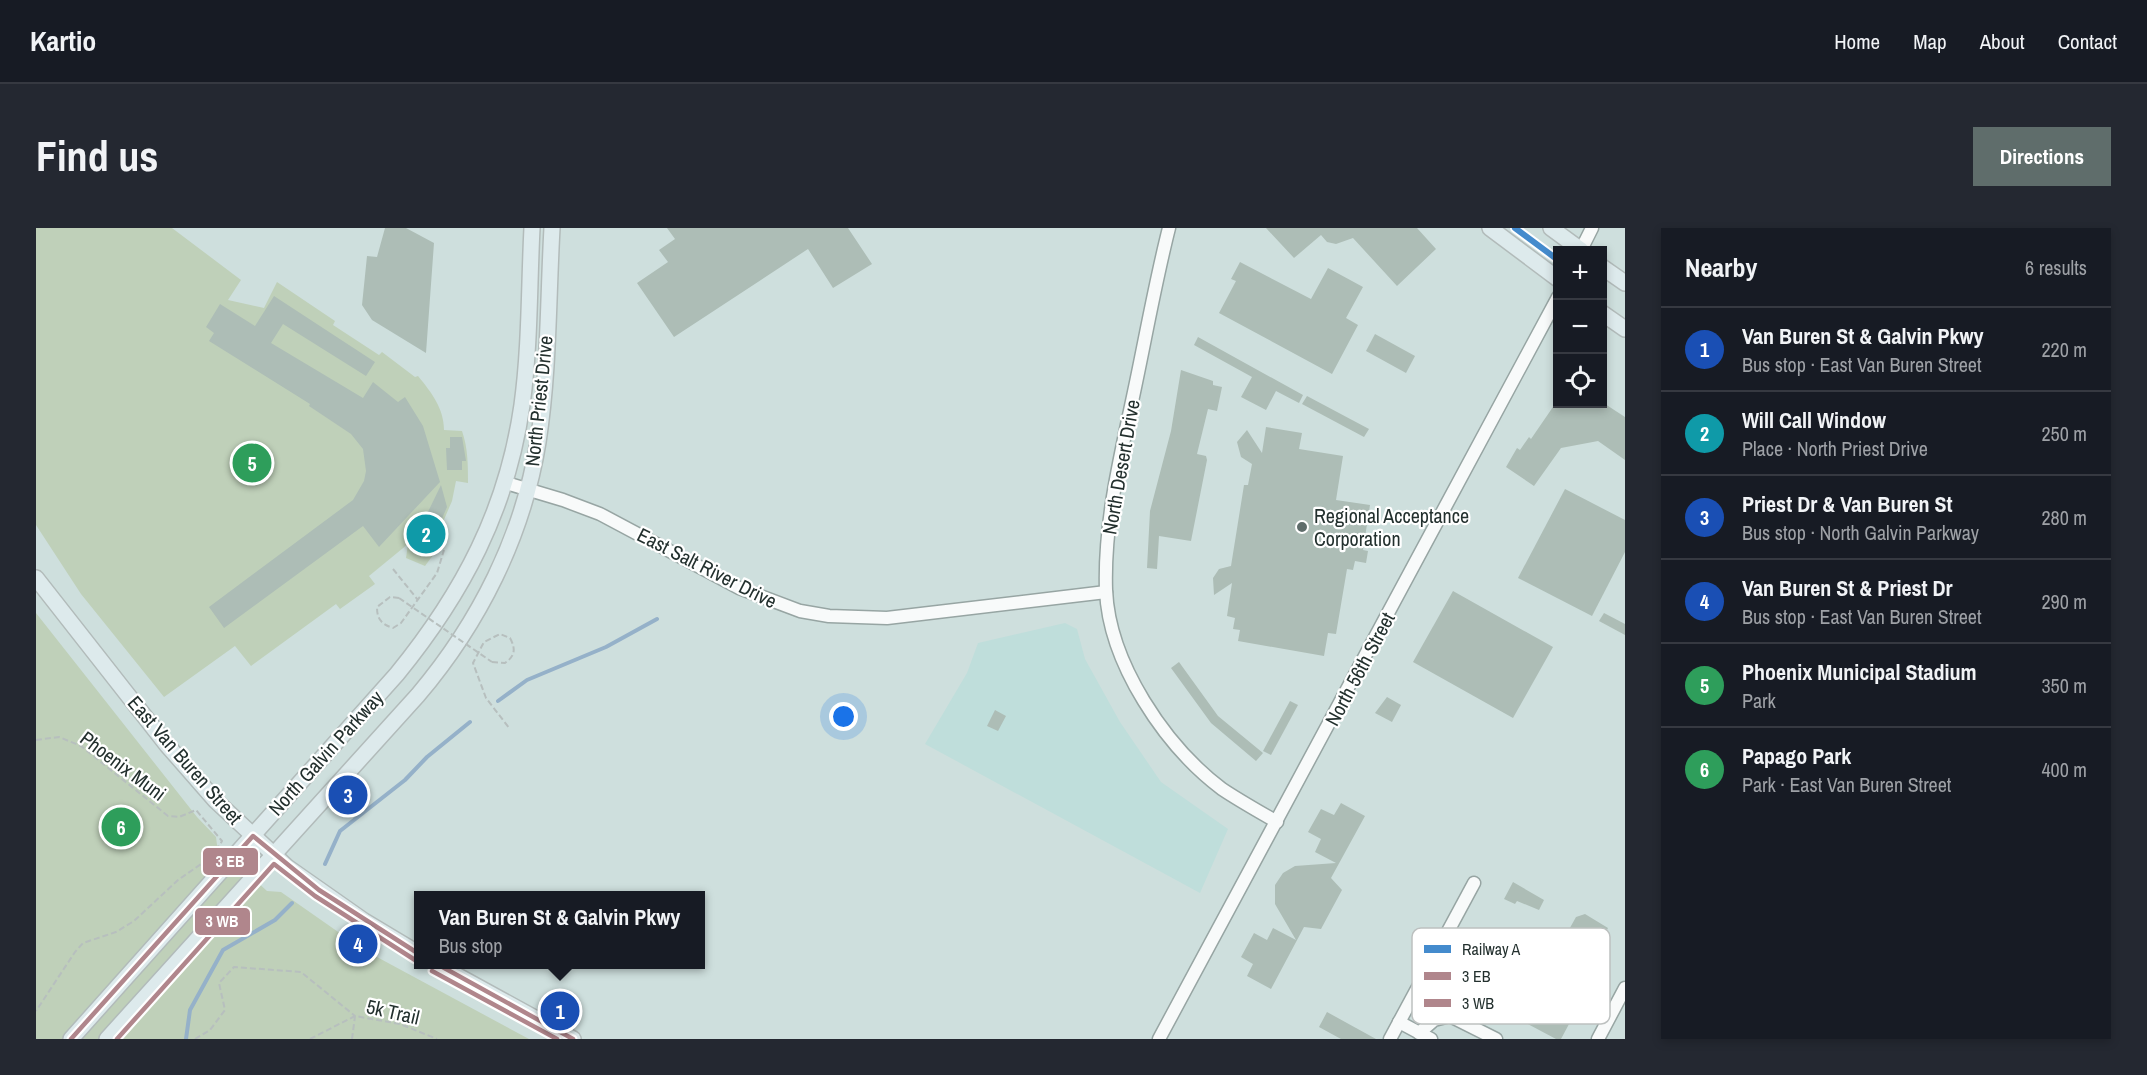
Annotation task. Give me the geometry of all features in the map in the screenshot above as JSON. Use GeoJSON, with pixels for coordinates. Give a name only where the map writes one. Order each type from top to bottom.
{"type":"FeatureCollection","features":[{"type":"Feature","properties":{"kind":"main road","name":"North Priest Drive"},"geometry":{"type":"LineString","coordinates":[[455,596],[475,559],[506,483],[522,404],[532,228]]}},
{"type":"Feature","properties":{"kind":"main road","name":"North Priest Drive"},"geometry":{"type":"LineString","coordinates":[[483,601],[503,559],[528,489],[543,400],[552,228]]}},
{"type":"Feature","properties":{"kind":"main road"},"geometry":{"type":"LineString","coordinates":[[1490,228],[1553,276]]}},
{"type":"Feature","properties":{"kind":"main road"},"geometry":{"type":"LineString","coordinates":[[1551,228],[1576,246]]}},
{"type":"Feature","properties":{"kind":"main road"},"geometry":{"type":"LineString","coordinates":[[1607,270],[1625,283]]}},
{"type":"Feature","properties":{"kind":"main road"},"geometry":{"type":"LineString","coordinates":[[1607,316],[1625,329]]}},
{"type":"Feature","properties":{"kind":"main road","name":"East Van Buren Street"},"geometry":{"type":"LineString","coordinates":[[36,578],[183,764],[253,836],[328,897],[414,951]]}},
{"type":"Feature","properties":{"kind":"main road","name":"North Galvin Parkway"},"geometry":{"type":"LineString","coordinates":[[71,1039],[397,674],[430,633],[455,596]]}},
{"type":"Feature","properties":{"kind":"main road","name":"North Galvin Parkway"},"geometry":{"type":"LineString","coordinates":[[107,1039],[435,674],[483,601]]}},
{"type":"Feature","properties":{"kind":"main road"},"geometry":{"type":"LineString","coordinates":[[445,969],[573,1039]]}},
{"type":"Feature","properties":{"kind":"street","name":"North Desert Drive"},"geometry":{"type":"LineString","coordinates":[[1169,228],[1113,493],[1107,541],[1106,592],[1122,655],[1150,711],[1196,765],[1221,788],[1277,822]]}},
{"type":"Feature","properties":{"kind":"street"},"geometry":{"type":"LineString","coordinates":[[1583,246],[1592,228]]}},
{"type":"Feature","properties":{"kind":"street","name":"North 56th Street"},"geometry":{"type":"LineString","coordinates":[[1159,1039],[1555,300]]}},
{"type":"Feature","properties":{"kind":"street","name":"East Salt River Drive"},"geometry":{"type":"LineString","coordinates":[[506,483],[600,514],[739,588],[800,611],[829,616],[887,618],[1106,592]]}},
{"type":"Feature","properties":{"kind":"street"},"geometry":{"type":"LineString","coordinates":[[1450,928],[1474,883]]}},
{"type":"Feature","properties":{"kind":"street"},"geometry":{"type":"LineString","coordinates":[[1610,1016],[1625,988]]}},
{"type":"Feature","properties":{"kind":"street"},"geometry":{"type":"LineString","coordinates":[[1390,1039],[1412,998]]}},
{"type":"Feature","properties":{"kind":"street"},"geometry":{"type":"LineString","coordinates":[[1399,1022],[1431,1039]]}},
{"type":"Feature","properties":{"kind":"street"},"geometry":{"type":"LineString","coordinates":[[1419,1033],[1429,1024]]}},
{"type":"Feature","properties":{"kind":"street"},"geometry":{"type":"LineString","coordinates":[[1466,1024],[1496,1039]]}},
{"type":"Feature","properties":{"kind":"street"},"geometry":{"type":"LineString","coordinates":[[1598,1039],[1606,1024]]}},
{"type":"Feature","properties":{"kind":"path"},"geometry":{"type":"LineString","coordinates":[[444,550],[441,567],[414,606],[409,613],[401,623],[393,628],[383,624],[377,616],[377,607],[383,600],[390,597],[399,598],[408,604],[418,611],[474,649],[483,655],[492,662],[499,664],[505,663],[513,656],[515,650],[510,638],[500,633],[484,642],[479,650],[475,658],[474,669],[482,689],[510,729]]}},
{"type":"Feature","properties":{"kind":"path"},"geometry":{"type":"LineString","coordinates":[[393,569],[418,600]]}},
{"type":"Feature","properties":{"kind":"path","name":"Phoenix Muni"},"geometry":{"type":"LineString","coordinates":[[36,740],[59,737],[81,746],[168,816],[179,817],[196,810],[222,841],[214,855],[178,880],[134,921],[116,932],[83,943],[36,1011]]}},
{"type":"Feature","properties":{"kind":"path"},"geometry":{"type":"LineString","coordinates":[[195,1039],[210,1030],[225,1010],[219,983],[234,967],[301,972],[356,1016],[352,1039]]}},
{"type":"Feature","properties":{"kind":"path","name":"5k Trail"},"geometry":{"type":"LineString","coordinates":[[310,1039],[356,1016],[400,1024],[438,1039]]}},
{"type":"Feature","properties":{"kind":"shaded area"},"geometry":{"type":"Polygon","coordinates":[[[1065,623],[1077,629],[1085,659],[1120,722],[1161,782],[1228,829],[1200,893],[925,744],[967,673],[978,643],[1065,623]]]}},
{"type":"Feature","properties":{"kind":"green space"},"geometry":{"type":"Polygon","coordinates":[[[36,228],[172,228],[241,280],[228,300],[264,308],[277,282],[335,321],[333,325],[379,355],[382,352],[415,377],[418,376],[439,408],[444,430],[462,431],[468,463],[468,483],[456,481],[452,501],[433,545],[436,551],[425,566],[406,558],[408,544],[369,576],[375,584],[340,609],[336,604],[251,666],[235,646],[164,697],[81,594],[36,525],[36,228]]]}},
{"type":"Feature","properties":{"kind":"green space"},"geometry":{"type":"Polygon","coordinates":[[[36,613],[197,817],[216,837],[217,845],[267,891],[281,892],[364,950],[529,1039],[36,1039],[36,613]]]}},
{"type":"Feature","properties":{"kind":"building"},"geometry":{"type":"Polygon","coordinates":[[[385,228],[406,228],[434,243],[426,353],[372,320],[362,305],[367,256],[377,257],[385,228]]]}},
{"type":"Feature","properties":{"kind":"building"},"geometry":{"type":"Polygon","coordinates":[[[667,228],[848,228],[872,264],[833,288],[808,249],[674,337],[637,283],[668,262],[659,250],[675,239],[667,228]]]}},
{"type":"Feature","properties":{"kind":"building"},"geometry":{"type":"Polygon","coordinates":[[[1266,228],[1417,228],[1436,249],[1397,286],[1353,238],[1336,244],[1327,242],[1321,235],[1294,258],[1266,228]]]}},
{"type":"Feature","properties":{"kind":"building"},"geometry":{"type":"Polygon","coordinates":[[[1240,262],[1311,299],[1328,268],[1363,287],[1346,318],[1358,325],[1332,374],[1219,313],[1236,281],[1231,279],[1240,262]]]}},
{"type":"Feature","properties":{"kind":"building"},"geometry":{"type":"Polygon","coordinates":[[[274,296],[375,362],[366,376],[283,324],[271,343],[363,398],[373,382],[398,402],[405,397],[423,426],[440,482],[379,547],[363,526],[224,628],[209,607],[353,500],[364,481],[366,471],[363,449],[351,434],[309,406],[310,404],[209,341],[214,333],[206,327],[220,304],[255,326],[274,296]]]}},
{"type":"Feature","properties":{"kind":"building"},"geometry":{"type":"Polygon","coordinates":[[[1375,334],[1415,356],[1406,373],[1366,351],[1375,334]]]}},
{"type":"Feature","properties":{"kind":"building"},"geometry":{"type":"Polygon","coordinates":[[[1198,337],[1303,395],[1299,403],[1276,391],[1266,410],[1241,397],[1252,377],[1194,345],[1198,337]]]}},
{"type":"Feature","properties":{"kind":"building"},"geometry":{"type":"Polygon","coordinates":[[[1181,370],[1213,381],[1213,385],[1222,387],[1217,411],[1208,409],[1197,454],[1206,456],[1207,460],[1191,541],[1159,536],[1157,569],[1147,568],[1150,511],[1171,431],[1181,370]]]}},
{"type":"Feature","properties":{"kind":"building"},"geometry":{"type":"Polygon","coordinates":[[[1307,396],[1369,429],[1364,437],[1302,404],[1307,396]]]}},
{"type":"Feature","properties":{"kind":"building"},"geometry":{"type":"Polygon","coordinates":[[[1607,405],[1625,417],[1625,460],[1598,441],[1561,448],[1534,486],[1506,467],[1517,448],[1520,450],[1529,437],[1531,439],[1553,407],[1607,408],[1607,405]]]}},
{"type":"Feature","properties":{"kind":"building","name":"Regional Acceptance Corporation"},"geometry":{"type":"Polygon","coordinates":[[[1266,427],[1302,433],[1299,449],[1343,456],[1336,500],[1370,505],[1363,550],[1368,551],[1366,563],[1355,561],[1353,570],[1347,569],[1336,634],[1328,633],[1324,656],[1238,641],[1240,630],[1233,629],[1235,618],[1227,616],[1232,583],[1214,595],[1213,578],[1219,569],[1231,566],[1244,485],[1248,485],[1252,464],[1241,457],[1237,442],[1247,430],[1262,453],[1266,427]]]}},
{"type":"Feature","properties":{"kind":"building"},"geometry":{"type":"Polygon","coordinates":[[[450,437],[462,437],[466,461],[462,461],[462,470],[447,470],[446,448],[450,448],[450,437]]]}},
{"type":"Feature","properties":{"kind":"building"},"geometry":{"type":"Polygon","coordinates":[[[441,485],[447,507],[425,557],[412,545],[441,485]]]}},
{"type":"Feature","properties":{"kind":"building"},"geometry":{"type":"Polygon","coordinates":[[[1565,489],[1625,520],[1625,552],[1592,616],[1518,578],[1565,489]]]}},
{"type":"Feature","properties":{"kind":"building"},"geometry":{"type":"Polygon","coordinates":[[[1453,591],[1553,647],[1513,718],[1413,662],[1453,591]]]}},
{"type":"Feature","properties":{"kind":"building"},"geometry":{"type":"Polygon","coordinates":[[[1604,613],[1625,624],[1625,635],[1599,621],[1604,613]]]}},
{"type":"Feature","properties":{"kind":"building"},"geometry":{"type":"Polygon","coordinates":[[[1179,662],[1218,716],[1263,753],[1256,761],[1211,723],[1171,668],[1179,662]]]}},
{"type":"Feature","properties":{"kind":"building"},"geometry":{"type":"Polygon","coordinates":[[[1387,697],[1401,705],[1392,722],[1375,713],[1387,697]]]}},
{"type":"Feature","properties":{"kind":"building"},"geometry":{"type":"Polygon","coordinates":[[[1290,701],[1298,705],[1271,755],[1263,751],[1290,701]]]}},
{"type":"Feature","properties":{"kind":"building"},"geometry":{"type":"Polygon","coordinates":[[[995,710],[1006,716],[998,731],[987,726],[995,710]]]}},
{"type":"Feature","properties":{"kind":"building"},"geometry":{"type":"Polygon","coordinates":[[[1341,803],[1365,816],[1331,878],[1342,890],[1321,929],[1304,927],[1271,989],[1247,976],[1253,964],[1241,957],[1254,933],[1267,940],[1273,928],[1296,940],[1275,904],[1275,885],[1283,873],[1295,866],[1336,863],[1315,852],[1321,839],[1308,832],[1321,809],[1334,815],[1341,803]]]}},
{"type":"Feature","properties":{"kind":"building"},"geometry":{"type":"Polygon","coordinates":[[[1513,882],[1544,900],[1539,910],[1517,901],[1515,904],[1504,899],[1513,882]]]}},
{"type":"Feature","properties":{"kind":"building"},"geometry":{"type":"Polygon","coordinates":[[[1585,914],[1608,928],[1570,928],[1576,917],[1585,914]]]}},
{"type":"Feature","properties":{"kind":"building"},"geometry":{"type":"Polygon","coordinates":[[[1327,1012],[1376,1039],[1341,1039],[1319,1027],[1327,1012]]]}},
{"type":"Feature","properties":{"kind":"building"},"geometry":{"type":"Polygon","coordinates":[[[1528,1024],[1569,1024],[1561,1039],[1556,1039],[1528,1024]]]}},
{"type":"Feature","properties":{"kind":"waterway"},"geometry":{"type":"LineString","coordinates":[[498,701],[527,680],[606,647],[657,619]]}},
{"type":"Feature","properties":{"kind":"waterway"},"geometry":{"type":"LineString","coordinates":[[325,864],[340,831],[405,780],[427,757],[470,722]]}},
{"type":"Feature","properties":{"kind":"waterway"},"geometry":{"type":"LineString","coordinates":[[186,1039],[190,1010],[223,950],[275,920],[292,903]]}},
{"type":"Feature","properties":{"kind":"rail line","name":"A"},"geometry":{"type":"LineString","coordinates":[[1515,228],[1553,256]]}},
{"type":"Feature","properties":{"kind":"transit line"},"geometry":{"type":"LineString","coordinates":[[71,1039],[253,836],[319,890],[414,951]]}},
{"type":"Feature","properties":{"kind":"transit line"},"geometry":{"type":"LineString","coordinates":[[117,1039],[274,864],[315,896],[414,959]]}},
{"type":"Feature","properties":{"kind":"transit line"},"geometry":{"type":"LineString","coordinates":[[446,969],[573,1039]]}},
{"type":"Feature","properties":{"kind":"transit line"},"geometry":{"type":"LineString","coordinates":[[432,971],[557,1039]]}},
{"type":"Feature","properties":{"kind":"place","name":"Phoenix Municipal Stadium"},"geometry":{"type":"Point","coordinates":[252,463]}},
{"type":"Feature","properties":{"kind":"place","name":"Regional Acceptance Corporation"},"geometry":{"type":"Point","coordinates":[1302,527]}},
{"type":"Feature","properties":{"kind":"place","name":"Will Call Window"},"geometry":{"type":"Point","coordinates":[426,534]}},
{"type":"Feature","properties":{"kind":"place","name":"Priest Dr & Van Buren St"},"geometry":{"type":"Point","coordinates":[348,795]}},
{"type":"Feature","properties":{"kind":"place","name":"Papago Park"},"geometry":{"type":"Point","coordinates":[121,827]}},
{"type":"Feature","properties":{"kind":"place","name":"Van Buren St & Priest Dr"},"geometry":{"type":"Point","coordinates":[358,944]}},
{"type":"Feature","properties":{"kind":"place","name":"Van Buren St & Galvin Pkwy"},"geometry":{"type":"Point","coordinates":[560,1011]}}]}
